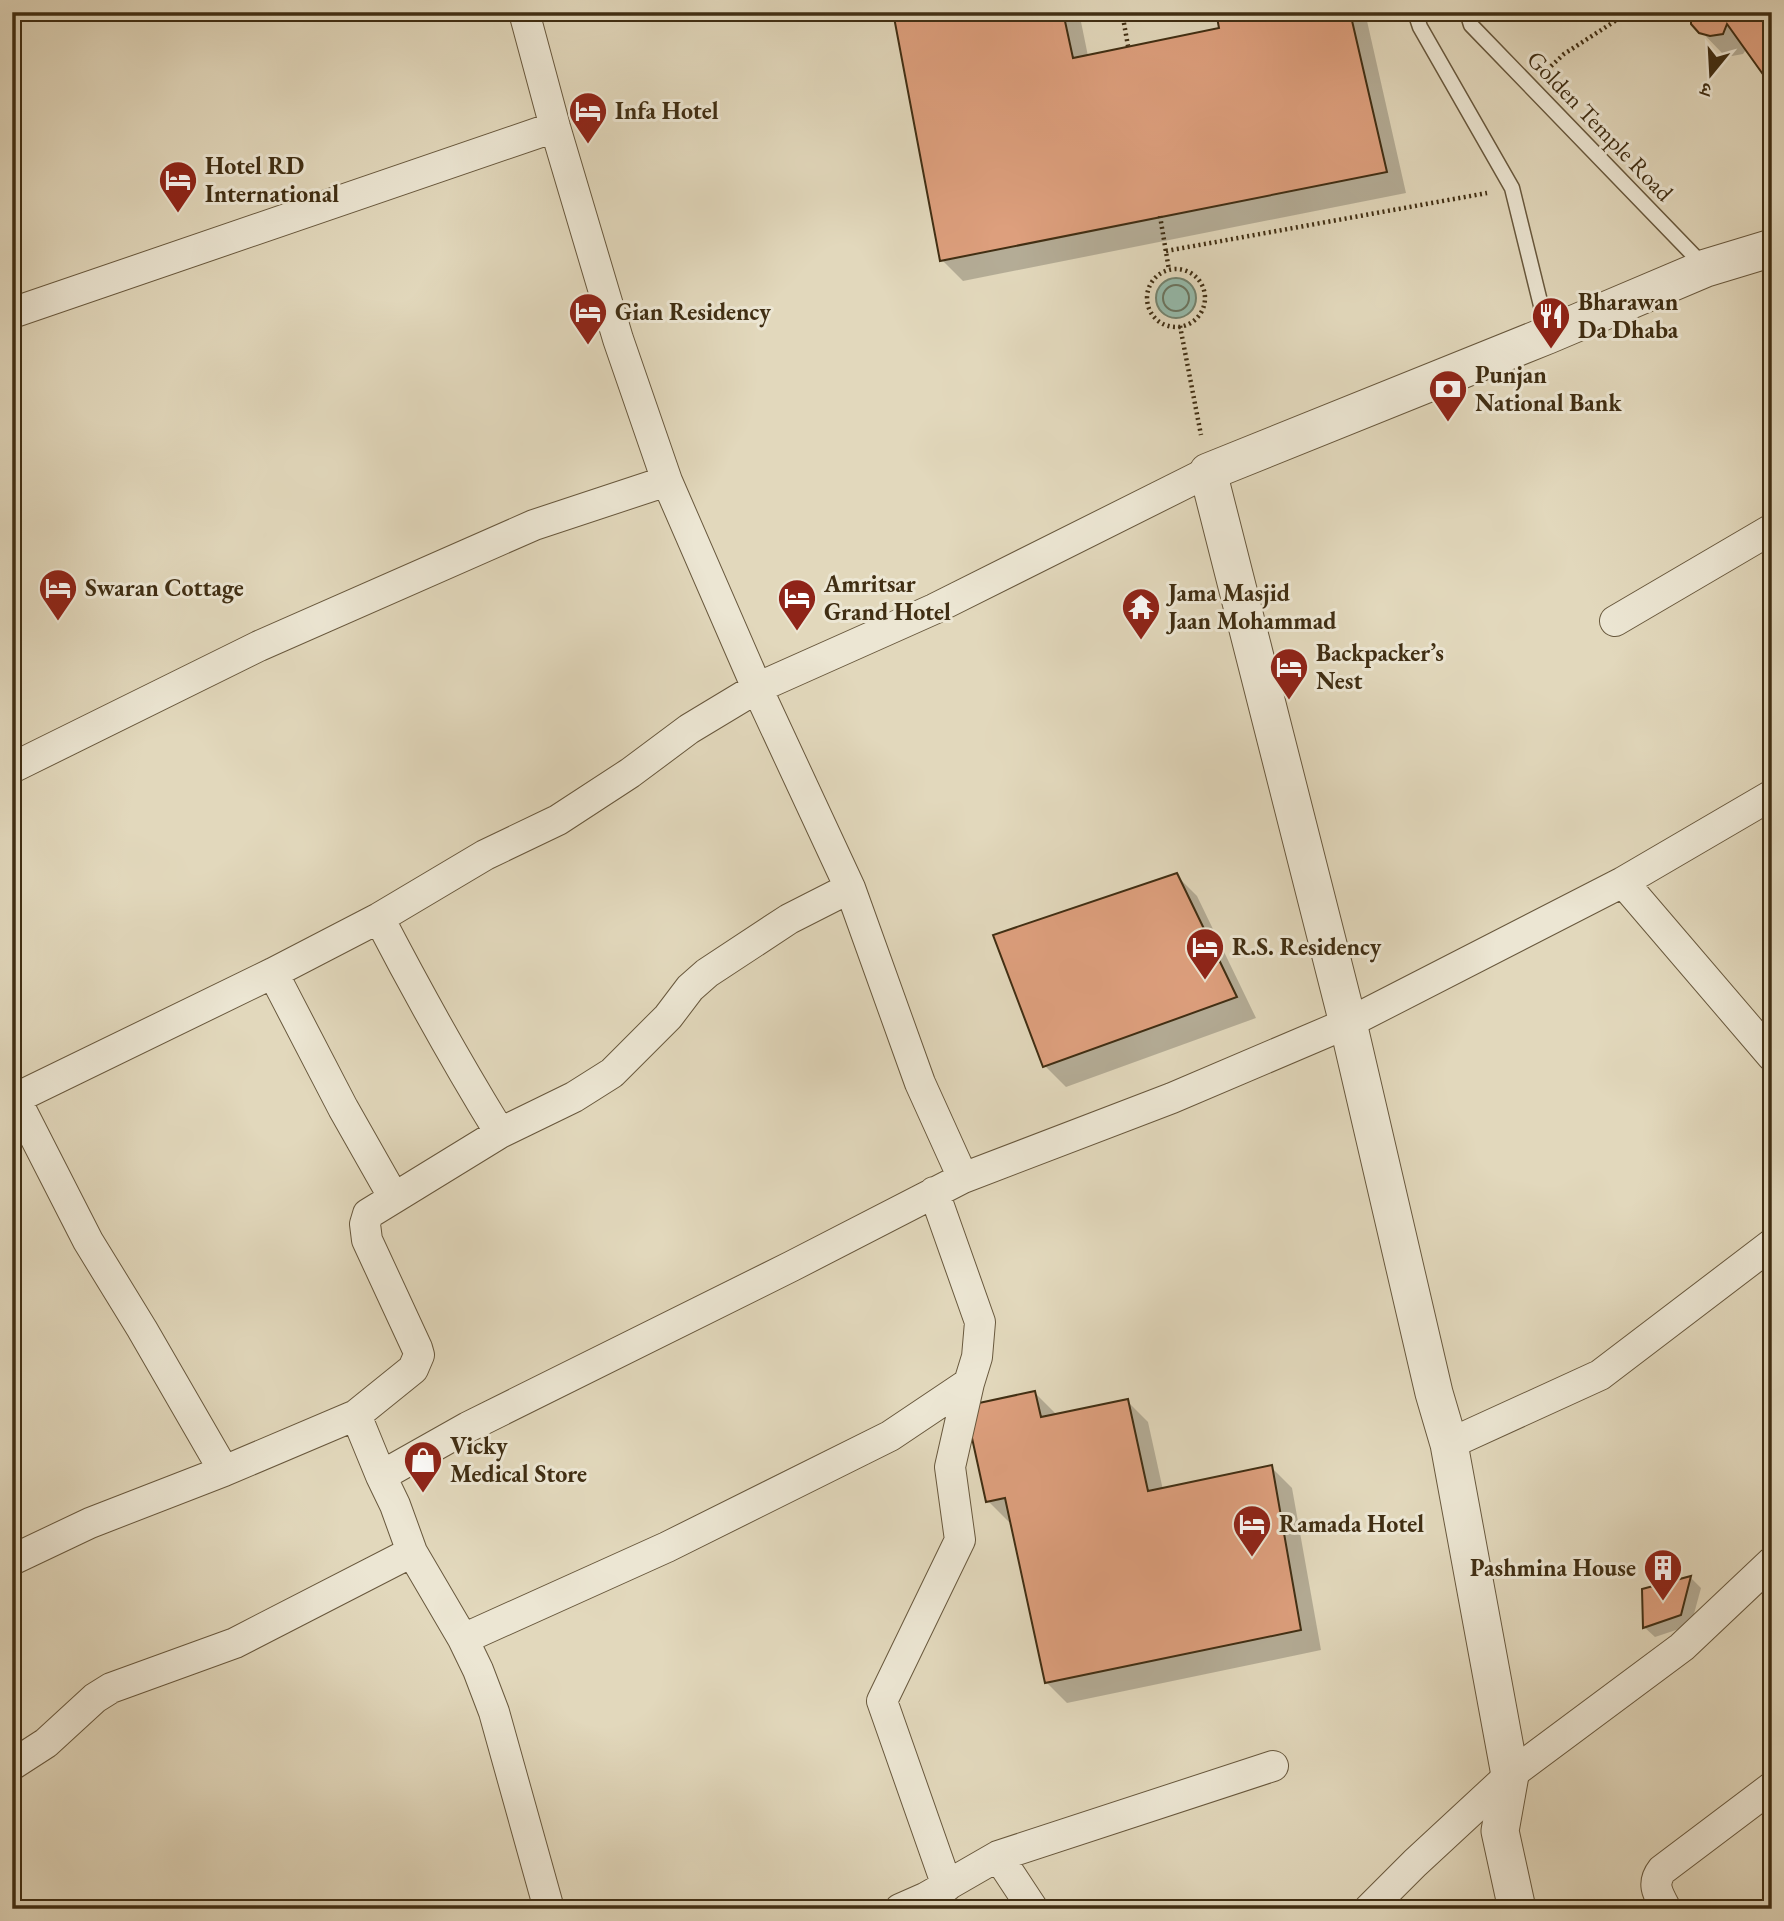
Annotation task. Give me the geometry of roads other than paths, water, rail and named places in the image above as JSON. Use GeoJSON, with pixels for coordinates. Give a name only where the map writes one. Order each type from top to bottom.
{"type":"FeatureCollection","features":[{"type":"Feature","properties":{"kind":"street"},"geometry":{"type":"LineString","coordinates":[[524,12],[618,340],[667,481],[757,688],[850,888],[920,1083],[963,1178]]}},
{"type":"Feature","properties":{"kind":"street"},"geometry":{"type":"LineString","coordinates":[[12,313],[555,127]]}},
{"type":"Feature","properties":{"kind":"street"},"geometry":{"type":"LineString","coordinates":[[224,1471],[88,1241],[14,1099],[273,974],[379,918],[485,855],[558,820],[630,773],[689,729],[757,688],[934,609],[1208,472],[1548,335],[1706,268],[1772,248]]}},
{"type":"Feature","properties":{"kind":"street"},"geometry":{"type":"LineString","coordinates":[[1208,472],[1348,1023],[1434,1393],[1449,1444],[1510,1775],[1500,1831],[1517,1909]]}},
{"type":"Feature","properties":{"kind":"street"},"geometry":{"type":"LineString","coordinates":[[12,768],[271,640],[534,525],[667,481]]}},
{"type":"Feature","properties":{"kind":"street"},"geometry":{"type":"LineString","coordinates":[[1615,621],[1772,529]]}},
{"type":"Feature","properties":{"kind":"street"},"geometry":{"type":"LineString","coordinates":[[381,1476],[468,1427],[963,1178],[1172,1098],[1348,1023],[1623,882],[1772,794]]}},
{"type":"Feature","properties":{"kind":"street"},"geometry":{"type":"LineString","coordinates":[[1623,882],[1772,1056]]}},
{"type":"Feature","properties":{"kind":"street"},"geometry":{"type":"LineString","coordinates":[[12,1560],[90,1523],[224,1471],[356,1415],[413,1369],[419,1355],[367,1240],[365,1224],[369,1214],[500,1133],[574,1097],[612,1073],[707,973],[789,919],[850,888]]}},
{"type":"Feature","properties":{"kind":"street"},"geometry":{"type":"LineString","coordinates":[[379,918],[456,1060],[500,1133]]}},
{"type":"Feature","properties":{"kind":"street"},"geometry":{"type":"LineString","coordinates":[[273,974],[394,1198]]}},
{"type":"Feature","properties":{"kind":"street"},"geometry":{"type":"LineString","coordinates":[[934,1192],[979,1322],[977,1357],[950,1467],[960,1540],[882,1700],[947,1885]]}},
{"type":"Feature","properties":{"kind":"street"},"geometry":{"type":"LineString","coordinates":[[1449,1444],[1600,1375],[1772,1244]]}},
{"type":"Feature","properties":{"kind":"street"},"geometry":{"type":"LineString","coordinates":[[463,1639],[667,1547],[890,1436],[969,1383]]}},
{"type":"Feature","properties":{"kind":"street"},"geometry":{"type":"LineString","coordinates":[[356,1415],[396,1505],[412,1552],[478,1670],[494,1712],[549,1909]]}},
{"type":"Feature","properties":{"kind":"street"},"geometry":{"type":"LineString","coordinates":[[12,1765],[46,1743],[111,1688],[235,1643],[412,1552]]}},
{"type":"Feature","properties":{"kind":"street"},"geometry":{"type":"LineString","coordinates":[[1369,1909],[1510,1775],[1682,1647],[1772,1562]]}},
{"type":"Feature","properties":{"kind":"street"},"geometry":{"type":"LineString","coordinates":[[900,1909],[998,1856],[1273,1766]]}},
{"type":"Feature","properties":{"kind":"street"},"geometry":{"type":"LineString","coordinates":[[1666,1909],[1655,1883],[1662,1870],[1772,1787]]}},
{"type":"Feature","properties":{"kind":"street"},"geometry":{"type":"LineString","coordinates":[[998,1856],[1033,1909]]}},
{"type":"Feature","properties":{"kind":"lane"},"geometry":{"type":"LineString","coordinates":[[1415,12],[1420,27],[1512,188],[1548,335]]}},
{"type":"Feature","properties":{"kind":"lane","name":"Golden Temple Road"},"geometry":{"type":"LineString","coordinates":[[1467,12],[1471,25],[1706,268]]}},
{"type":"Feature","properties":{"kind":"water"},"geometry":{"type":"Polygon","coordinates":[[[1176,278],[1190,284],[1196,298],[1190,312],[1176,318],[1162,312],[1156,298],[1162,284],[1176,278]]]}},
{"type":"Feature","properties":{"kind":"place","name":"Infa Hotel"},"geometry":{"type":"Point","coordinates":[588,145]}},
{"type":"Feature","properties":{"kind":"place","name":"Hotel RD International"},"geometry":{"type":"Point","coordinates":[178,214]}},
{"type":"Feature","properties":{"kind":"place","name":"Gian Residency"},"geometry":{"type":"Point","coordinates":[588,346]}},
{"type":"Feature","properties":{"kind":"place","name":"Bharawan Da Dhaba"},"geometry":{"type":"Point","coordinates":[1551,350]}},
{"type":"Feature","properties":{"kind":"place","name":"Punjan National Bank"},"geometry":{"type":"Point","coordinates":[1448,423]}},
{"type":"Feature","properties":{"kind":"place","name":"Swaran Cottage"},"geometry":{"type":"Point","coordinates":[58,622]}},
{"type":"Feature","properties":{"kind":"place","name":"Amritsar Grand Hotel"},"geometry":{"type":"Point","coordinates":[797,632]}},
{"type":"Feature","properties":{"kind":"place","name":"Jama Masjid Jaan Mohammad"},"geometry":{"type":"Point","coordinates":[1141,641]}},
{"type":"Feature","properties":{"kind":"place","name":"Backpacker’s Nest"},"geometry":{"type":"Point","coordinates":[1289,701]}},
{"type":"Feature","properties":{"kind":"place","name":"R.S. Residency"},"geometry":{"type":"Point","coordinates":[1205,981]}},
{"type":"Feature","properties":{"kind":"place","name":"Vicky Medical Store"},"geometry":{"type":"Point","coordinates":[423,1494]}},
{"type":"Feature","properties":{"kind":"place","name":"Ramada Hotel"},"geometry":{"type":"Point","coordinates":[1252,1558]}},
{"type":"Feature","properties":{"kind":"place","name":"Pashmina House"},"geometry":{"type":"Point","coordinates":[1663,1602]}}]}
